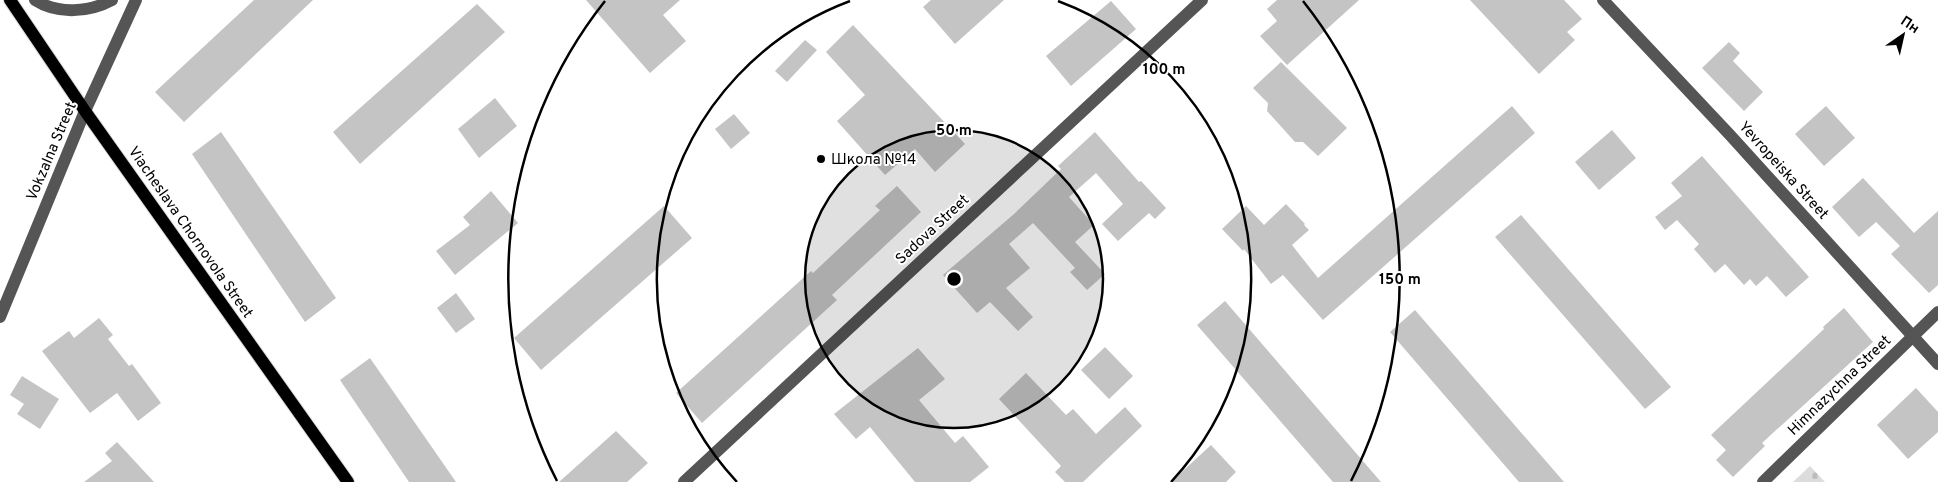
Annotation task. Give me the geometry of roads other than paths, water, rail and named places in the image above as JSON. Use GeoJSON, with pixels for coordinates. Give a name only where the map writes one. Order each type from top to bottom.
{"type":"FeatureCollection","features":[{"type":"Feature","properties":{"kind":"main road","name":"Viacheslava Chornovola Street"},"geometry":{"type":"LineString","coordinates":[[10,0],[85,111],[348,482]]}},
{"type":"Feature","properties":{"kind":"street"},"geometry":{"type":"LineString","coordinates":[[35,0],[69,11],[98,7],[112,0]]}},
{"type":"Feature","properties":{"kind":"street","name":"Vokzalna Street"},"geometry":{"type":"LineString","coordinates":[[0,317],[85,111],[136,0]]}},
{"type":"Feature","properties":{"kind":"street","name":"Sadova Street"},"geometry":{"type":"LineString","coordinates":[[684,482],[1202,0]]}},
{"type":"Feature","properties":{"kind":"street","name":"Yevropeiska Street"},"geometry":{"type":"LineString","coordinates":[[1603,0],[1730,134],[1938,364]]}},
{"type":"Feature","properties":{"kind":"street","name":"Himnazychna Street"},"geometry":{"type":"LineString","coordinates":[[1763,482],[1938,312]]}},
{"type":"Feature","properties":{"kind":"place","name":"Школа №14"},"geometry":{"type":"Point","coordinates":[821,159]}}]}
